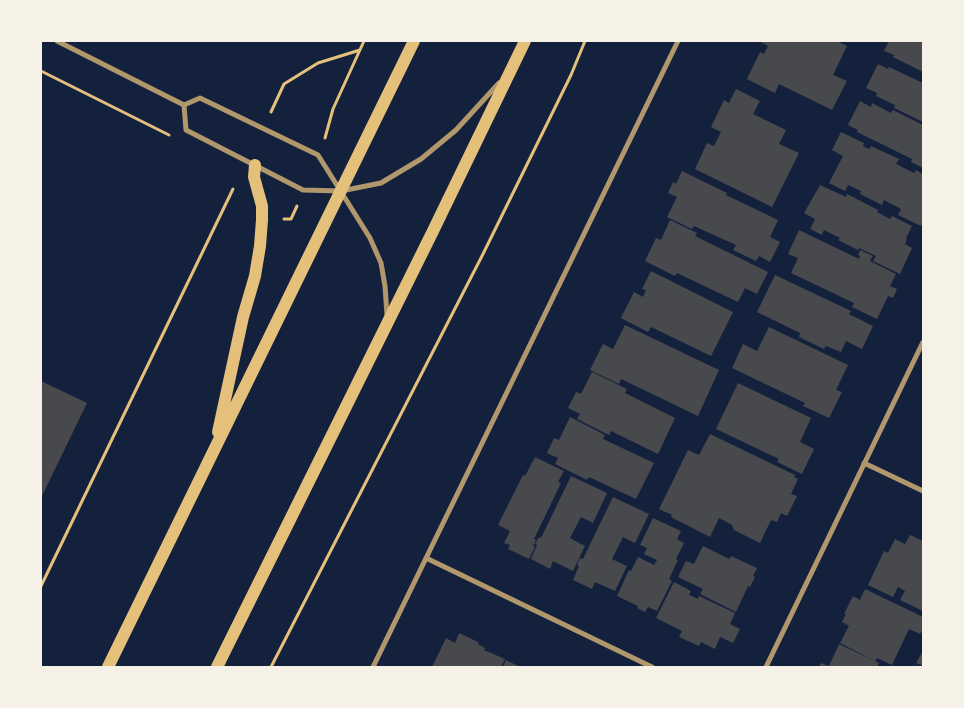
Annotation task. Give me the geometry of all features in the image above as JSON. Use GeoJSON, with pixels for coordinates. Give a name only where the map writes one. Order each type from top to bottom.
{"type":"FeatureCollection","features":[{"type":"Feature","properties":{"kind":"main road"},"geometry":{"type":"LineString","coordinates":[[108,667],[414,41]]}},
{"type":"Feature","properties":{"kind":"main road"},"geometry":{"type":"LineString","coordinates":[[217,667],[526,41]]}},
{"type":"Feature","properties":{"kind":"main road"},"geometry":{"type":"LineString","coordinates":[[214,451],[243,317],[255,276],[260,246],[262,206],[251,163]]}},
{"type":"Feature","properties":{"kind":"street"},"geometry":{"type":"LineString","coordinates":[[57,41],[184,105]]}},
{"type":"Feature","properties":{"kind":"street"},"geometry":{"type":"LineString","coordinates":[[373,667],[678,41]]}},
{"type":"Feature","properties":{"kind":"street"},"geometry":{"type":"LineString","coordinates":[[184,105],[186,130],[303,190],[341,191],[380,183],[421,159],[456,130],[512,70]]}},
{"type":"Feature","properties":{"kind":"street"},"geometry":{"type":"LineString","coordinates":[[184,105],[200,98],[318,155],[370,238],[381,263],[388,323]]}},
{"type":"Feature","properties":{"kind":"street"},"geometry":{"type":"LineString","coordinates":[[766,667],[923,342]]}},
{"type":"Feature","properties":{"kind":"street"},"geometry":{"type":"LineString","coordinates":[[864,463],[923,491]]}},
{"type":"Feature","properties":{"kind":"street"},"geometry":{"type":"LineString","coordinates":[[426,558],[652,667]]}},
{"type":"Feature","properties":{"kind":"path"},"geometry":{"type":"LineString","coordinates":[[262,128],[284,84],[318,62],[360,50],[364,41]]}},
{"type":"Feature","properties":{"kind":"path"},"geometry":{"type":"LineString","coordinates":[[271,667],[482,254],[571,75],[585,41]]}},
{"type":"Feature","properties":{"kind":"path"},"geometry":{"type":"LineString","coordinates":[[41,586],[239,178],[251,163]]}},
{"type":"Feature","properties":{"kind":"building"},"geometry":{"type":"Polygon","coordinates":[[[759,41],[837,41],[847,46],[833,75],[847,81],[832,110],[779,84],[775,93],[747,79],[760,52],[764,54],[768,46],[759,41]]]}},
{"type":"Feature","properties":{"kind":"building"},"geometry":{"type":"Polygon","coordinates":[[[889,41],[923,41],[923,72],[884,51],[889,41]]]}},
{"type":"Feature","properties":{"kind":"building"},"geometry":{"type":"Polygon","coordinates":[[[878,64],[888,69],[889,67],[923,83],[923,122],[894,108],[895,105],[876,96],[877,93],[866,88],[878,64]]]}},
{"type":"Feature","properties":{"kind":"building"},"geometry":{"type":"Polygon","coordinates":[[[736,89],[760,101],[753,114],[786,130],[779,144],[799,153],[772,207],[695,169],[707,143],[714,146],[721,132],[711,127],[724,100],[729,103],[736,89]]]}},
{"type":"Feature","properties":{"kind":"building"},"geometry":{"type":"Polygon","coordinates":[[[860,101],[871,107],[872,103],[891,113],[893,110],[923,125],[923,168],[911,162],[912,159],[857,132],[858,130],[848,125],[860,101]]]}},
{"type":"Feature","properties":{"kind":"building"},"geometry":{"type":"Polygon","coordinates":[[[841,132],[864,143],[863,146],[869,149],[871,146],[899,159],[896,164],[914,173],[916,170],[923,174],[923,222],[921,226],[898,215],[901,209],[884,200],[882,205],[860,194],[861,191],[848,185],[845,191],[829,183],[843,156],[832,150],[841,132]]]}},
{"type":"Feature","properties":{"kind":"building"},"geometry":{"type":"Polygon","coordinates":[[[682,171],[778,220],[770,237],[780,242],[770,262],[759,256],[756,261],[733,250],[736,245],[694,226],[692,229],[667,217],[677,197],[668,193],[673,182],[676,184],[682,171]]]}},
{"type":"Feature","properties":{"kind":"building"},"geometry":{"type":"Polygon","coordinates":[[[820,185],[846,197],[847,194],[878,210],[877,212],[890,219],[892,216],[912,226],[905,244],[912,248],[900,274],[873,261],[876,256],[838,240],[840,238],[824,230],[822,235],[810,229],[815,219],[804,213],[820,185]]]}},
{"type":"Feature","properties":{"kind":"building"},"geometry":{"type":"Polygon","coordinates":[[[670,220],[697,233],[695,236],[768,272],[757,294],[745,288],[738,302],[677,273],[675,276],[645,261],[656,238],[661,240],[670,220]]]}},
{"type":"Feature","properties":{"kind":"building"},"geometry":{"type":"Polygon","coordinates":[[[799,230],[859,259],[860,250],[873,256],[870,261],[896,274],[890,286],[897,289],[893,298],[888,296],[877,319],[852,307],[854,303],[791,273],[798,258],[788,254],[799,230]]]}},
{"type":"Feature","properties":{"kind":"building"},"geometry":{"type":"Polygon","coordinates":[[[651,271],[733,312],[711,356],[651,327],[648,332],[621,318],[634,292],[643,297],[646,290],[642,289],[651,271]]]}},
{"type":"Feature","properties":{"kind":"building"},"geometry":{"type":"Polygon","coordinates":[[[775,275],[851,311],[849,314],[873,326],[862,349],[846,341],[841,352],[826,346],[824,349],[799,337],[800,333],[757,312],[775,275]]]}},
{"type":"Feature","properties":{"kind":"building"},"geometry":{"type":"Polygon","coordinates":[[[625,325],[719,370],[698,416],[621,379],[619,384],[590,370],[603,344],[613,349],[625,325]]]}},
{"type":"Feature","properties":{"kind":"building"},"geometry":{"type":"Polygon","coordinates":[[[769,327],[848,365],[836,390],[842,392],[829,418],[803,406],[805,403],[732,368],[743,344],[757,351],[769,327]]]}},
{"type":"Feature","properties":{"kind":"building"},"geometry":{"type":"Polygon","coordinates":[[[592,372],[627,389],[625,393],[675,418],[658,454],[611,431],[609,435],[577,419],[580,414],[568,408],[576,392],[581,394],[592,372]]]}},
{"type":"Feature","properties":{"kind":"building"},"geometry":{"type":"Polygon","coordinates":[[[41,381],[87,403],[41,498],[41,381]]]}},
{"type":"Feature","properties":{"kind":"building"},"geometry":{"type":"Polygon","coordinates":[[[738,383],[811,418],[800,442],[814,449],[802,474],[777,462],[779,459],[716,429],[738,383]]]}},
{"type":"Feature","properties":{"kind":"building"},"geometry":{"type":"Polygon","coordinates":[[[570,417],[605,435],[603,439],[654,463],[636,499],[589,477],[587,480],[555,464],[558,458],[547,453],[554,438],[559,440],[570,417]]]}},
{"type":"Feature","properties":{"kind":"building"},"geometry":{"type":"Polygon","coordinates":[[[710,434],[795,475],[794,477],[798,479],[791,494],[797,496],[787,516],[781,513],[777,522],[771,520],[760,543],[734,530],[732,525],[719,518],[710,537],[659,509],[688,450],[699,455],[710,434]]]}},
{"type":"Feature","properties":{"kind":"building"},"geometry":{"type":"Polygon","coordinates":[[[535,457],[564,471],[558,482],[561,483],[534,539],[536,540],[533,546],[535,547],[529,559],[508,549],[510,545],[504,543],[510,531],[498,525],[523,475],[525,476],[535,457]]]}},
{"type":"Feature","properties":{"kind":"building"},"geometry":{"type":"Polygon","coordinates":[[[571,476],[607,493],[593,523],[581,517],[570,538],[585,546],[573,571],[553,561],[550,569],[531,559],[537,545],[535,544],[539,537],[541,538],[571,476]]]}},
{"type":"Feature","properties":{"kind":"building"},"geometry":{"type":"Polygon","coordinates":[[[613,497],[649,514],[635,543],[623,537],[612,559],[627,566],[615,591],[595,582],[592,589],[573,580],[580,558],[583,559],[613,497]]]}},
{"type":"Feature","properties":{"kind":"building"},"geometry":{"type":"Polygon","coordinates":[[[653,518],[681,531],[677,539],[684,543],[669,579],[672,581],[657,611],[648,607],[645,612],[637,608],[638,606],[617,596],[629,570],[631,571],[638,557],[654,565],[657,560],[644,554],[647,548],[640,545],[653,518]]]}},
{"type":"Feature","properties":{"kind":"building"},"geometry":{"type":"Polygon","coordinates":[[[910,535],[923,541],[923,611],[900,600],[905,591],[898,587],[893,597],[868,585],[884,551],[888,553],[895,539],[905,544],[910,535]]]}},
{"type":"Feature","properties":{"kind":"building"},"geometry":{"type":"Polygon","coordinates":[[[703,546],[729,559],[731,556],[757,568],[753,576],[755,577],[750,587],[748,586],[736,612],[700,594],[703,589],[678,577],[686,561],[694,564],[703,546]]]}},
{"type":"Feature","properties":{"kind":"building"},"geometry":{"type":"Polygon","coordinates":[[[674,582],[691,591],[689,595],[698,599],[699,596],[735,613],[730,624],[740,629],[733,643],[720,637],[715,649],[701,642],[699,646],[679,637],[682,631],[656,618],[674,582]]]}},
{"type":"Feature","properties":{"kind":"building"},"geometry":{"type":"Polygon","coordinates":[[[865,589],[923,617],[923,629],[920,634],[909,629],[892,665],[877,658],[875,661],[840,643],[849,626],[842,622],[846,614],[844,614],[853,596],[860,600],[865,589]]]}},
{"type":"Feature","properties":{"kind":"building"},"geometry":{"type":"Polygon","coordinates":[[[459,633],[478,642],[478,644],[485,648],[484,650],[505,659],[501,667],[432,667],[446,638],[455,643],[459,633]]]}},
{"type":"Feature","properties":{"kind":"building"},"geometry":{"type":"Polygon","coordinates":[[[839,644],[879,663],[877,667],[819,667],[821,663],[829,666],[839,644]]]}},
{"type":"Feature","properties":{"kind":"building"},"geometry":{"type":"Polygon","coordinates":[[[923,651],[923,666],[916,663],[923,651]]]}},
{"type":"Feature","properties":{"kind":"building"},"geometry":{"type":"Polygon","coordinates":[[[506,660],[520,667],[503,667],[506,660]]]}}]}
